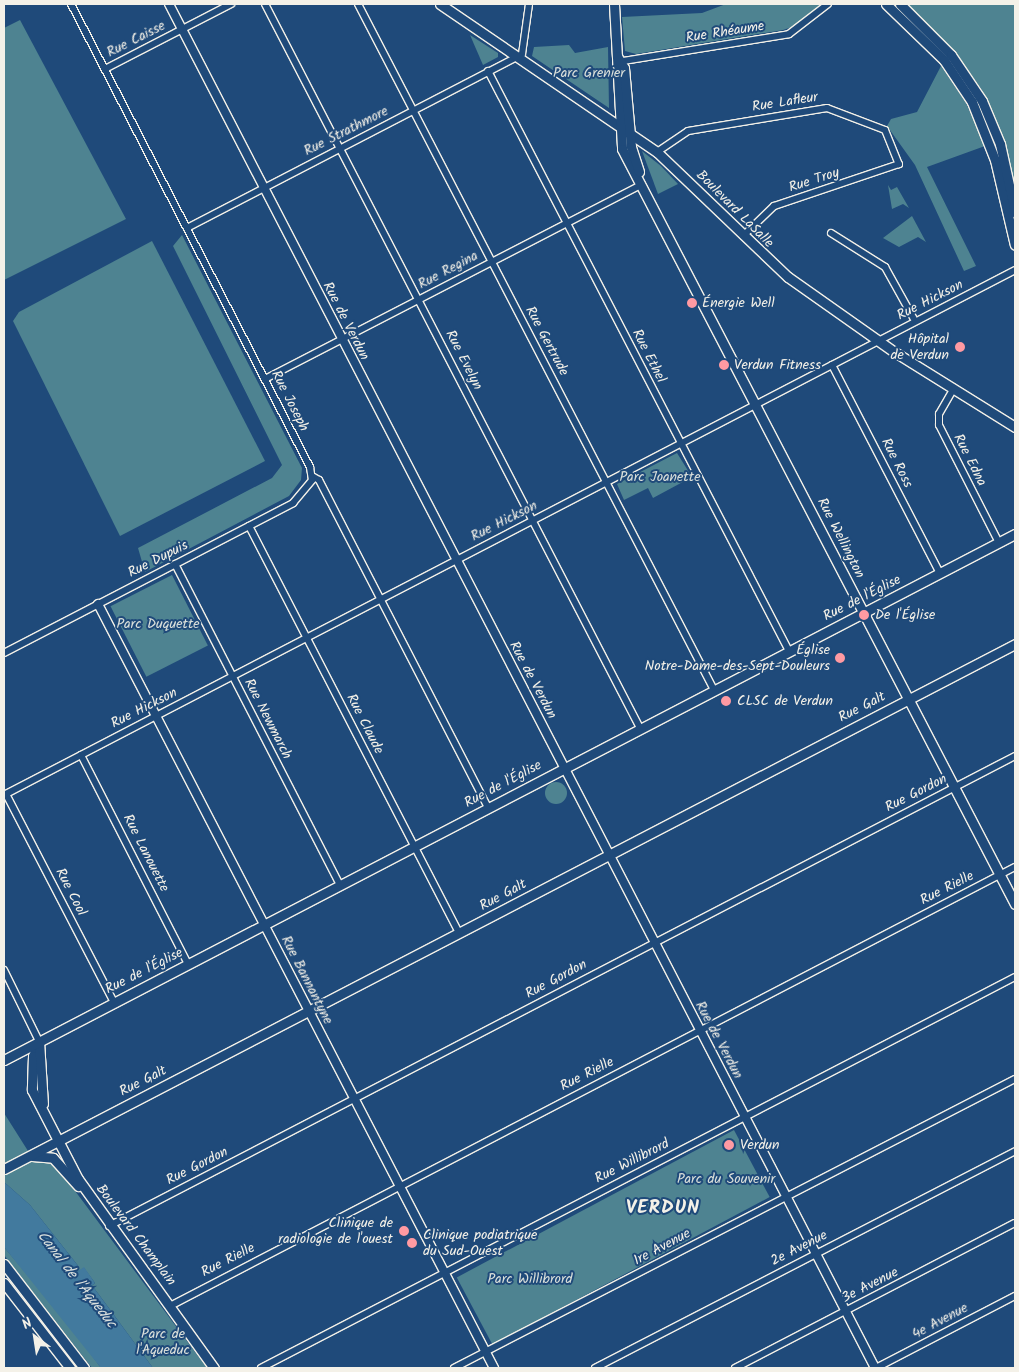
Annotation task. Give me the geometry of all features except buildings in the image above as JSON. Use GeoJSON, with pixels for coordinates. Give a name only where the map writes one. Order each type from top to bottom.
{"type":"FeatureCollection","features":[{"type":"Feature","properties":{"kind":"main road","name":"Boulevard LaSalle"},"geometry":{"type":"LineString","coordinates":[[440,4],[656,152],[777,268],[878,341],[1015,427]]}},
{"type":"Feature","properties":{"kind":"main road","name":"Rue Wellington"},"geometry":{"type":"LineString","coordinates":[[614,4],[618,60],[618,125],[622,149],[642,184],[1015,904]]}},
{"type":"Feature","properties":{"kind":"main road"},"geometry":{"type":"LineString","coordinates":[[886,4],[941,56],[972,102],[995,160],[1015,245]]}},
{"type":"Feature","properties":{"kind":"main road"},"geometry":{"type":"LineString","coordinates":[[900,4],[951,55],[982,101],[1000,144],[1015,212]]}},
{"type":"Feature","properties":{"kind":"main road","name":"Rue Wellington"},"geometry":{"type":"LineString","coordinates":[[618,60],[630,133],[642,184]]}},
{"type":"Feature","properties":{"kind":"main road","name":"Rue de l'Église"},"geometry":{"type":"LineString","coordinates":[[4,1060],[1015,534]]}},
{"type":"Feature","properties":{"kind":"main road","name":"Rue Galt"},"geometry":{"type":"LineString","coordinates":[[5,1168],[1015,644]]}},
{"type":"Feature","properties":{"kind":"main road","name":"Boulevard Champlain"},"geometry":{"type":"LineString","coordinates":[[39,1042],[39,1084],[46,1114],[89,1196],[109,1226],[172,1305],[214,1368]]}},
{"type":"Feature","properties":{"kind":"main road"},"geometry":{"type":"LineString","coordinates":[[25,1158],[40,1154],[53,1158],[89,1196]]}},
{"type":"Feature","properties":{"kind":"main road"},"geometry":{"type":"LineString","coordinates":[[4,1264],[6,1279],[70,1368]]}},
{"type":"Feature","properties":{"kind":"main road"},"geometry":{"type":"LineString","coordinates":[[6,1279],[84,1368]]}},
{"type":"Feature","properties":{"kind":"street","name":"Rue Joseph"},"geometry":{"type":"LineString","coordinates":[[71,4],[265,379],[312,476],[319,480],[488,807]]}},
{"type":"Feature","properties":{"kind":"street","name":"Rue de Verdun"},"geometry":{"type":"LineString","coordinates":[[169,4],[875,1368]]}},
{"type":"Feature","properties":{"kind":"street","name":"Rue Caisse"},"geometry":{"type":"LineString","coordinates":[[105,69],[232,4]]}},
{"type":"Feature","properties":{"kind":"street","name":"Rue Evelyn"},"geometry":{"type":"LineString","coordinates":[[265,4],[640,728]]}},
{"type":"Feature","properties":{"kind":"street","name":"Rue Gertrude"},"geometry":{"type":"LineString","coordinates":[[358,4],[714,690]]}},
{"type":"Feature","properties":{"kind":"street"},"geometry":{"type":"LineString","coordinates":[[517,57],[526,47],[529,4]]}},
{"type":"Feature","properties":{"kind":"street","name":"Rue Rhéaume"},"geometry":{"type":"LineString","coordinates":[[618,60],[789,34],[808,24],[828,4]]}},
{"type":"Feature","properties":{"kind":"street","name":"Rue Strathmore"},"geometry":{"type":"LineString","coordinates":[[187,228],[517,57]]}},
{"type":"Feature","properties":{"kind":"street","name":"Rue Ethel"},"geometry":{"type":"LineString","coordinates":[[488,71],[790,651]]}},
{"type":"Feature","properties":{"kind":"street","name":"Rue Lafleur"},"geometry":{"type":"LineString","coordinates":[[656,152],[688,131],[832,108],[883,128],[901,162]]}},
{"type":"Feature","properties":{"kind":"street","name":"Rue Troy"},"geometry":{"type":"LineString","coordinates":[[742,236],[774,206],[901,162]]}},
{"type":"Feature","properties":{"kind":"street","name":"Rue Regina"},"geometry":{"type":"LineString","coordinates":[[265,379],[642,184]]}},
{"type":"Feature","properties":{"kind":"street"},"geometry":{"type":"LineString","coordinates":[[831,233],[890,272],[915,322]]}},
{"type":"Feature","properties":{"kind":"street","name":"Rue Hickson"},"geometry":{"type":"LineString","coordinates":[[5,794],[1015,270]]}},
{"type":"Feature","properties":{"kind":"street","name":"Rue Ross"},"geometry":{"type":"LineString","coordinates":[[832,365],[940,573]]}},
{"type":"Feature","properties":{"kind":"street","name":"Rue Edna"},"geometry":{"type":"LineString","coordinates":[[954,388],[939,414],[938,426],[999,542]]}},
{"type":"Feature","properties":{"kind":"street","name":"Rue Dupuis"},"geometry":{"type":"LineString","coordinates":[[4,653],[249,526],[300,497],[312,476]]}},
{"type":"Feature","properties":{"kind":"street","name":"Rue Claude"},"geometry":{"type":"LineString","coordinates":[[249,526],[459,933]]}},
{"type":"Feature","properties":{"kind":"street","name":"Rue Newmarch"},"geometry":{"type":"LineString","coordinates":[[175,564],[340,885]]}},
{"type":"Feature","properties":{"kind":"street","name":"Rue Bannantyne"},"geometry":{"type":"LineString","coordinates":[[98,604],[494,1368]]}},
{"type":"Feature","properties":{"kind":"street","name":"Rue Lanouette"},"geometry":{"type":"LineString","coordinates":[[81,755],[188,964]]}},
{"type":"Feature","properties":{"kind":"street","name":"Rue Gordon"},"geometry":{"type":"LineString","coordinates":[[109,1226],[1015,756]]}},
{"type":"Feature","properties":{"kind":"street","name":"Rue Cool"},"geometry":{"type":"LineString","coordinates":[[5,794],[114,1002]]}},
{"type":"Feature","properties":{"kind":"street","name":"Rue Rielle"},"geometry":{"type":"LineString","coordinates":[[172,1305],[1015,867]]}},
{"type":"Feature","properties":{"kind":"street"},"geometry":{"type":"LineString","coordinates":[[4,970],[39,1042]]}},
{"type":"Feature","properties":{"kind":"street","name":"Rue Willibrord"},"geometry":{"type":"LineString","coordinates":[[261,1368],[1015,977]]}},
{"type":"Feature","properties":{"kind":"street","name":"1re Avenue"},"geometry":{"type":"LineString","coordinates":[[454,1368],[1015,1079]]}},
{"type":"Feature","properties":{"kind":"street","name":"2e Avenue"},"geometry":{"type":"LineString","coordinates":[[595,1368],[1015,1151]]}},
{"type":"Feature","properties":{"kind":"street","name":"3e Avenue"},"geometry":{"type":"LineString","coordinates":[[736,1368],[1015,1223]]}},
{"type":"Feature","properties":{"kind":"street","name":"4e Avenue"},"geometry":{"type":"LineString","coordinates":[[875,1368],[1015,1296]]}},
{"type":"Feature","properties":{"kind":"green space"},"geometry":{"type":"Polygon","coordinates":[[[726,4],[821,4],[798,25],[783,30],[636,54],[625,51],[622,17],[702,13],[726,4]]]}},
{"type":"Feature","properties":{"kind":"green space"},"geometry":{"type":"Polygon","coordinates":[[[907,4],[1015,4],[1015,189],[1003,137],[982,90],[955,52],[907,4]]]}},
{"type":"Feature","properties":{"kind":"green space"},"geometry":{"type":"Polygon","coordinates":[[[20,20],[126,219],[4,280],[4,28],[20,20]]]}},
{"type":"Feature","properties":{"kind":"green space"},"geometry":{"type":"Polygon","coordinates":[[[470,35],[498,53],[498,57],[483,65],[470,35]]]}},
{"type":"Feature","properties":{"kind":"green space","name":"Parc Grenier"},"geometry":{"type":"Polygon","coordinates":[[[569,45],[575,53],[608,47],[609,108],[532,56],[534,47],[569,45]]]}},
{"type":"Feature","properties":{"kind":"green space"},"geometry":{"type":"Polygon","coordinates":[[[941,66],[966,103],[985,146],[927,167],[976,266],[964,271],[915,165],[887,126],[891,119],[917,112],[941,66]]]}},
{"type":"Feature","properties":{"kind":"green space"},"geometry":{"type":"Polygon","coordinates":[[[642,151],[661,166],[678,184],[658,194],[642,151]]]}},
{"type":"Feature","properties":{"kind":"green space"},"geometry":{"type":"Polygon","coordinates":[[[888,185],[891,190],[897,187],[909,208],[903,204],[892,209],[888,185]]]}},
{"type":"Feature","properties":{"kind":"green space"},"geometry":{"type":"Polygon","coordinates":[[[912,216],[926,242],[918,237],[899,247],[883,238],[912,216]]]}},
{"type":"Feature","properties":{"kind":"green space"},"geometry":{"type":"Polygon","coordinates":[[[182,235],[302,468],[301,480],[289,496],[145,572],[138,548],[272,478],[282,465],[173,246],[182,235]]]}},
{"type":"Feature","properties":{"kind":"green space"},"geometry":{"type":"Polygon","coordinates":[[[152,241],[265,461],[120,536],[13,321],[19,312],[152,241]]]}},
{"type":"Feature","properties":{"kind":"green space","name":"Parc Joanette"},"geometry":{"type":"Polygon","coordinates":[[[677,453],[692,477],[653,498],[648,488],[624,500],[617,484],[677,453]]]}},
{"type":"Feature","properties":{"kind":"green space","name":"Parc Duquette"},"geometry":{"type":"Polygon","coordinates":[[[172,575],[208,645],[146,677],[111,606],[172,575]]]}},
{"type":"Feature","properties":{"kind":"green space"},"geometry":{"type":"Polygon","coordinates":[[[556,782],[564,785],[567,793],[564,801],[556,804],[548,801],[545,793],[548,785],[556,782]]]}},
{"type":"Feature","properties":{"kind":"green space","name":"Parc de l'Aqueduc"},"geometry":{"type":"Polygon","coordinates":[[[4,1113],[35,1162],[55,1164],[207,1368],[153,1368],[94,1288],[89,1288],[95,1283],[84,1268],[77,1272],[79,1267],[30,1205],[4,1182],[4,1113]]]}},
{"type":"Feature","properties":{"kind":"green space"},"geometry":{"type":"Polygon","coordinates":[[[734,1130],[770,1197],[492,1345],[457,1277],[734,1130]]]}},
{"type":"Feature","properties":{"kind":"green space"},"geometry":{"type":"Polygon","coordinates":[[[4,1247],[70,1325],[101,1368],[92,1368],[4,1255],[4,1247]]]}},
{"type":"Feature","properties":{"kind":"water","name":"Canal de l'Aqueduc"},"geometry":{"type":"Polygon","coordinates":[[[4,1182],[30,1205],[79,1267],[77,1272],[84,1267],[95,1283],[89,1288],[94,1288],[153,1368],[101,1368],[4,1247],[4,1182]]]}},
{"type":"Feature","properties":{"kind":"place","name":"Énergie Well"},"geometry":{"type":"Point","coordinates":[692,303]}},
{"type":"Feature","properties":{"kind":"place","name":"Hôpital de Verdun"},"geometry":{"type":"Point","coordinates":[960,347]}},
{"type":"Feature","properties":{"kind":"place","name":"Verdun Fitness"},"geometry":{"type":"Point","coordinates":[724,365]}},
{"type":"Feature","properties":{"kind":"place","name":"De l'Église"},"geometry":{"type":"Point","coordinates":[864,615]}},
{"type":"Feature","properties":{"kind":"place","name":"Église Notre-Dame-des-Sept-Douleurs"},"geometry":{"type":"Point","coordinates":[840,658]}},
{"type":"Feature","properties":{"kind":"place","name":"CLSC de Verdun"},"geometry":{"type":"Point","coordinates":[726,701]}},
{"type":"Feature","properties":{"kind":"place","name":"Verdun"},"geometry":{"type":"Point","coordinates":[729,1145]}},
{"type":"Feature","properties":{"kind":"place","name":"Clinique de radiologie de l'ouest"},"geometry":{"type":"Point","coordinates":[404,1231]}},
{"type":"Feature","properties":{"kind":"place","name":"Clinique podiatrique du Sud-Ouest"},"geometry":{"type":"Point","coordinates":[412,1243]}},
{"type":"Feature","properties":{"kind":"district","name":"VERDUN"},"geometry":{"type":"Point","coordinates":[663,1209]}},
{"type":"Feature","properties":{"kind":"park label","name":"Parc du Souvenir"},"geometry":{"type":"Point","coordinates":[726,1179]}},
{"type":"Feature","properties":{"kind":"park label","name":"Parc Willibrord"},"geometry":{"type":"Point","coordinates":[530,1279]}}]}
